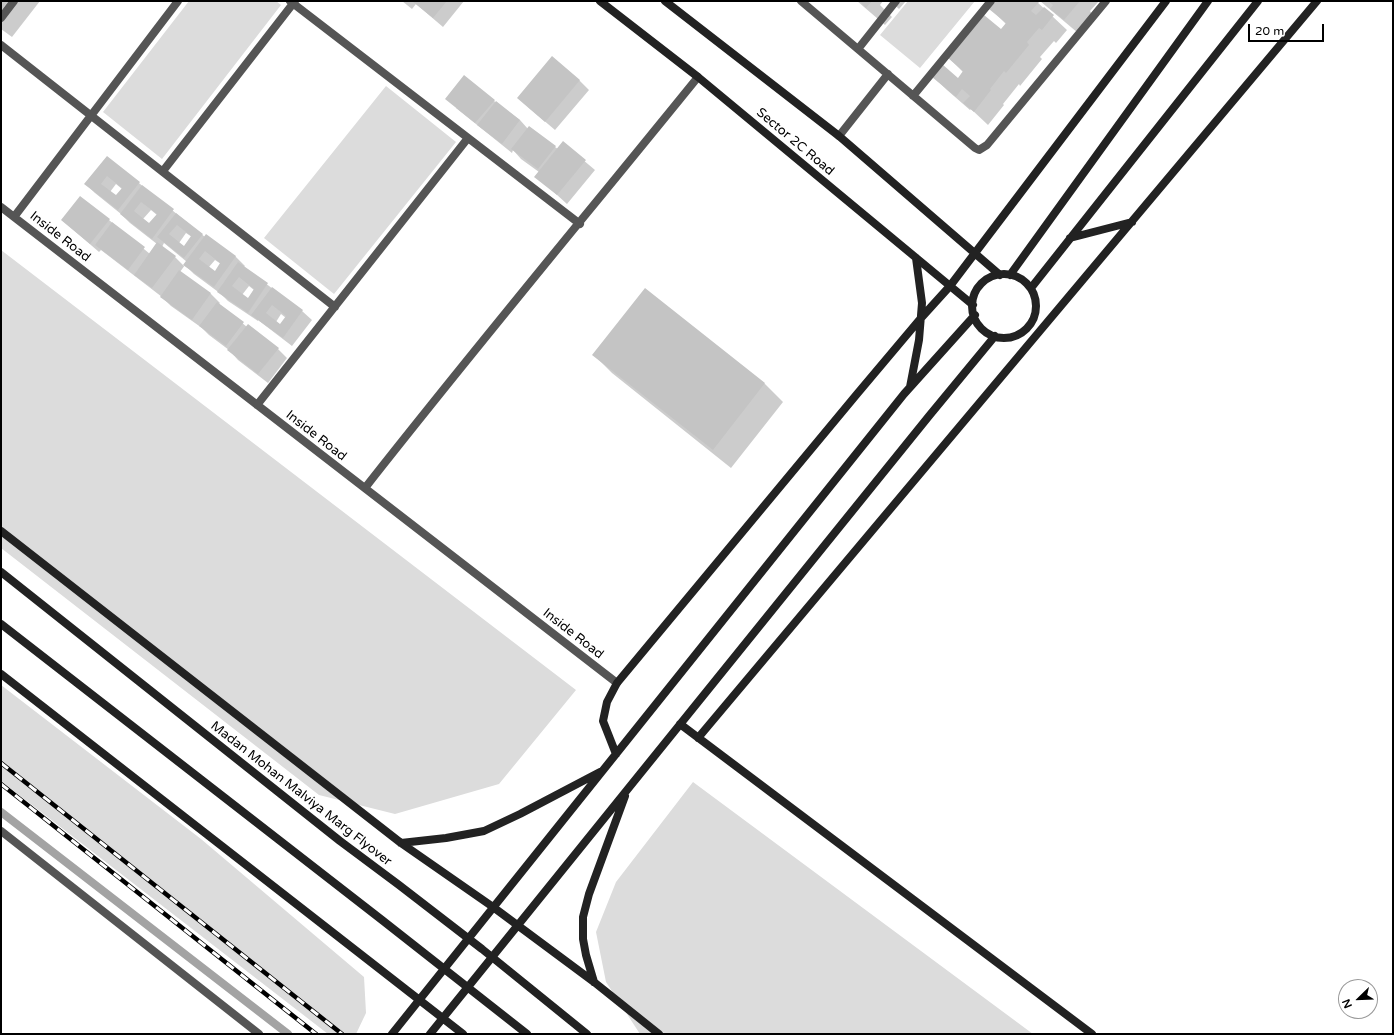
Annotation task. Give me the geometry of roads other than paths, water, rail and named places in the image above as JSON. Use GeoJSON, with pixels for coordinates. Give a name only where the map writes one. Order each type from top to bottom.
{"type":"FeatureCollection","features":[{"type":"Feature","properties":{"kind":"main road","name":"Sector 2C Road"},"geometry":{"type":"LineString","coordinates":[[600,1],[698,78],[973,305]]}},
{"type":"Feature","properties":{"kind":"main road"},"geometry":{"type":"LineString","coordinates":[[665,1],[839,136],[1000,275]]}},
{"type":"Feature","properties":{"kind":"main road"},"geometry":{"type":"LineString","coordinates":[[616,754],[602,721],[607,702],[617,683],[921,318],[950,286],[1166,1]]}},
{"type":"Feature","properties":{"kind":"main road"},"geometry":{"type":"LineString","coordinates":[[1010,275],[1208,1]]}},
{"type":"Feature","properties":{"kind":"main road"},"geometry":{"type":"LineString","coordinates":[[1031,288],[1258,1]]}},
{"type":"Feature","properties":{"kind":"main road"},"geometry":{"type":"LineString","coordinates":[[698,738],[1317,1]]}},
{"type":"Feature","properties":{"kind":"main road"},"geometry":{"type":"LineString","coordinates":[[1070,238],[1132,222]]}},
{"type":"Feature","properties":{"kind":"main road"},"geometry":{"type":"LineString","coordinates":[[910,388],[919,340],[922,303],[916,258]]}},
{"type":"Feature","properties":{"kind":"main road"},"geometry":{"type":"LineString","coordinates":[[1000,275],[1010,275],[1024,281],[1031,288],[1035,298],[1036,308],[1028,327],[1020,334],[1000,338],[990,335],[982,328],[976,320],[973,305],[973,299],[977,289],[984,281],[1000,275]]}},
{"type":"Feature","properties":{"kind":"main road"},"geometry":{"type":"LineString","coordinates":[[392,1034],[910,388],[975,316]]}},
{"type":"Feature","properties":{"kind":"main road"},"geometry":{"type":"LineString","coordinates":[[430,1034],[995,336]]}},
{"type":"Feature","properties":{"kind":"main road"},"geometry":{"type":"LineString","coordinates":[[1,532],[402,843],[493,907],[594,982],[659,1034]]}},
{"type":"Feature","properties":{"kind":"main road","name":"Madan Mohan Malviya Marg Flyover"},"geometry":{"type":"LineString","coordinates":[[1,572],[340,841],[399,884],[482,949],[587,1034]]}},
{"type":"Feature","properties":{"kind":"main road"},"geometry":{"type":"LineString","coordinates":[[1,624],[527,1034]]}},
{"type":"Feature","properties":{"kind":"main road"},"geometry":{"type":"LineString","coordinates":[[1,674],[463,1034]]}},
{"type":"Feature","properties":{"kind":"main road"},"geometry":{"type":"LineString","coordinates":[[680,724],[1092,1034]]}},
{"type":"Feature","properties":{"kind":"main road"},"geometry":{"type":"LineString","coordinates":[[402,843],[446,838],[484,831],[520,814],[603,770]]}},
{"type":"Feature","properties":{"kind":"main road"},"geometry":{"type":"LineString","coordinates":[[594,982],[583,939],[583,917],[589,894],[628,789]]}},
{"type":"Feature","properties":{"kind":"street"},"geometry":{"type":"LineString","coordinates":[[1,18],[14,1]]}},
{"type":"Feature","properties":{"kind":"street"},"geometry":{"type":"LineString","coordinates":[[14,216],[178,1]]}},
{"type":"Feature","properties":{"kind":"street"},"geometry":{"type":"LineString","coordinates":[[801,1],[979,150],[984,148],[1106,1]]}},
{"type":"Feature","properties":{"kind":"street"},"geometry":{"type":"LineString","coordinates":[[858,49],[896,1]]}},
{"type":"Feature","properties":{"kind":"street"},"geometry":{"type":"LineString","coordinates":[[913,96],[991,1]]}},
{"type":"Feature","properties":{"kind":"street"},"geometry":{"type":"LineString","coordinates":[[163,171],[293,2],[580,224]]}},
{"type":"Feature","properties":{"kind":"street"},"geometry":{"type":"LineString","coordinates":[[1,44],[335,307]]}},
{"type":"Feature","properties":{"kind":"street"},"geometry":{"type":"LineString","coordinates":[[839,136],[888,74]]}},
{"type":"Feature","properties":{"kind":"street"},"geometry":{"type":"LineString","coordinates":[[365,488],[448,382],[580,224],[698,78]]}},
{"type":"Feature","properties":{"kind":"street"},"geometry":{"type":"LineString","coordinates":[[257,405],[468,138]]}},
{"type":"Feature","properties":{"kind":"street","name":"Inside Road"},"geometry":{"type":"LineString","coordinates":[[1,207],[617,683]]}},
{"type":"Feature","properties":{"kind":"street"},"geometry":{"type":"LineString","coordinates":[[1,831],[259,1034]]}},
{"type":"Feature","properties":{"kind":"waterway"},"geometry":{"type":"LineString","coordinates":[[1,812],[288,1034]]}},
{"type":"Feature","properties":{"kind":"railway"},"geometry":{"type":"LineString","coordinates":[[1,763],[342,1034]]}},
{"type":"Feature","properties":{"kind":"railway"},"geometry":{"type":"LineString","coordinates":[[1,784],[316,1034]]}}]}
